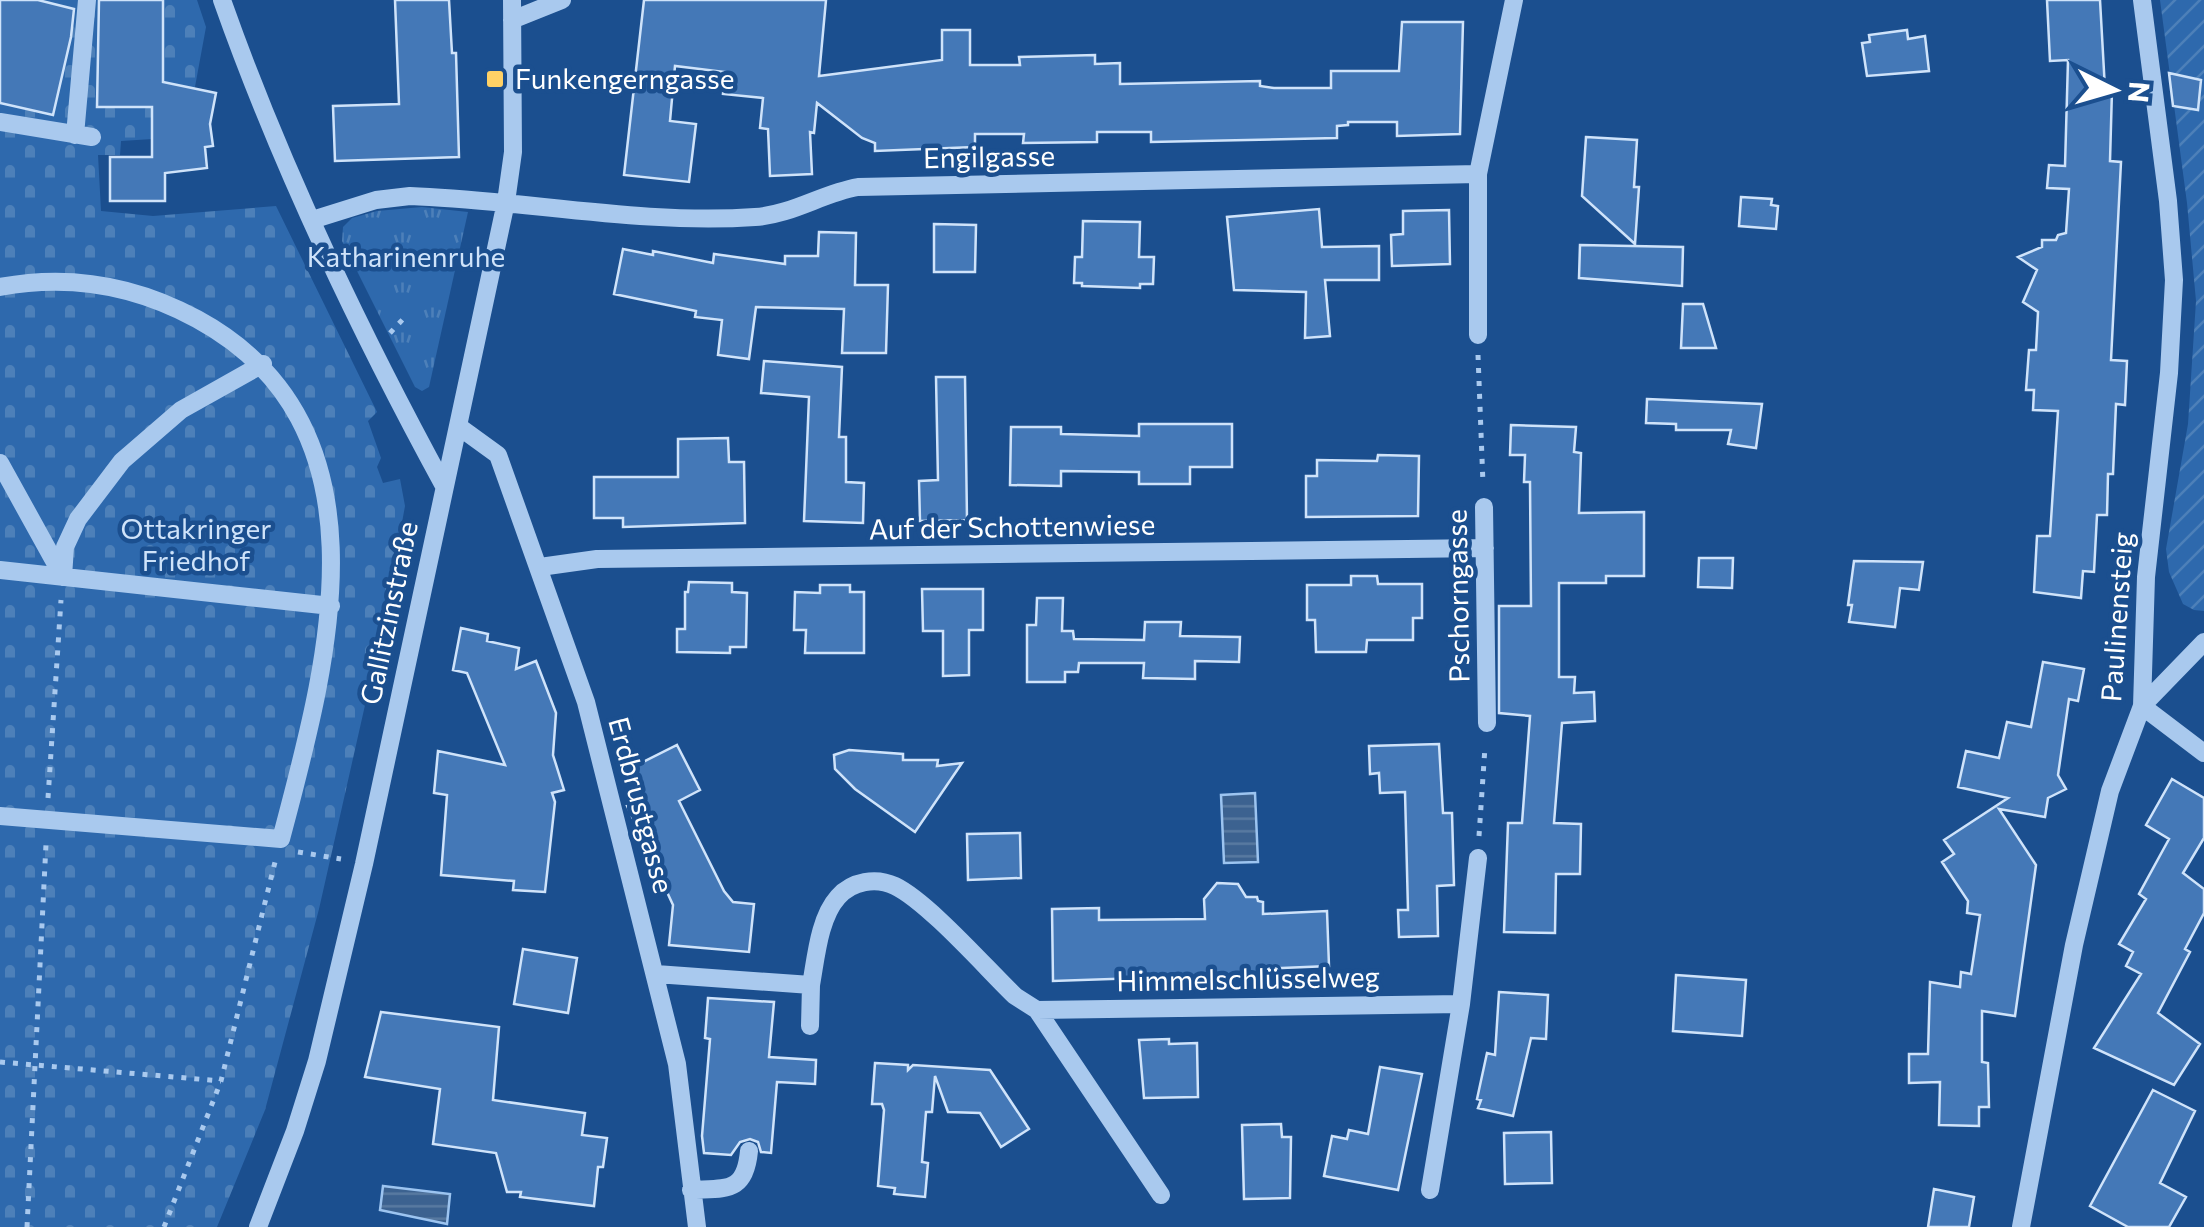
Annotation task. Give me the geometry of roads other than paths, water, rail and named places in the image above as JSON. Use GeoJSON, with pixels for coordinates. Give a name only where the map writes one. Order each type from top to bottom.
{"type":"FeatureCollection","features":[{"type":"Feature","properties":{"kind":"street"},"geometry":{"type":"LineString","coordinates":[[0,122],[83,136],[87,0]]}},
{"type":"Feature","properties":{"kind":"street"},"geometry":{"type":"LineString","coordinates":[[222,0],[286,167],[444,486]]}},
{"type":"Feature","properties":{"kind":"street","name":"Gallitzinstraße"},"geometry":{"type":"LineString","coordinates":[[258,1227],[295,1132],[317,1061],[364,864],[506,202],[514,152],[512,0]]}},
{"type":"Feature","properties":{"kind":"street"},"geometry":{"type":"LineString","coordinates":[[512,20],[562,0]]}},
{"type":"Feature","properties":{"kind":"street"},"geometry":{"type":"LineString","coordinates":[[1478,335],[1478,174],[1514,0]]}},
{"type":"Feature","properties":{"kind":"street","name":"Paulinensteig"},"geometry":{"type":"LineString","coordinates":[[2021,1227],[2074,945],[2110,791],[2142,706],[2146,577],[2169,373],[2174,280],[2168,201],[2142,0]]}},
{"type":"Feature","properties":{"kind":"street","name":"Engilgasse"},"geometry":{"type":"LineString","coordinates":[[506,202],[635,214],[740,218],[778,214],[831,192],[858,187],[1478,174]]}},
{"type":"Feature","properties":{"kind":"street"},"geometry":{"type":"LineString","coordinates":[[312,220],[395,197],[506,202]]}},
{"type":"Feature","properties":{"kind":"street"},"geometry":{"type":"LineString","coordinates":[[0,286],[65,280],[121,288],[161,300],[218,330],[262,364],[282,387],[310,445],[328,504],[334,567],[310,730],[282,844],[0,816]]}},
{"type":"Feature","properties":{"kind":"street"},"geometry":{"type":"LineString","coordinates":[[63,577],[65,546],[78,520],[122,461],[181,410],[262,364]]}},
{"type":"Feature","properties":{"kind":"street","name":"Erdbrustgasse"},"geometry":{"type":"LineString","coordinates":[[458,426],[498,456],[586,702],[677,1064],[697,1227]]}},
{"type":"Feature","properties":{"kind":"street"},"geometry":{"type":"LineString","coordinates":[[0,463],[63,577]]}},
{"type":"Feature","properties":{"kind":"street","name":"Pschorngasse"},"geometry":{"type":"LineString","coordinates":[[1484,507],[1487,723]]}},
{"type":"Feature","properties":{"kind":"street","name":"Auf der Schottenwiese"},"geometry":{"type":"LineString","coordinates":[[540,568],[598,559],[1484,548]]}},
{"type":"Feature","properties":{"kind":"street"},"geometry":{"type":"LineString","coordinates":[[0,570],[330,606]]}},
{"type":"Feature","properties":{"kind":"street"},"geometry":{"type":"LineString","coordinates":[[2204,642],[2142,706],[2204,753]]}},
{"type":"Feature","properties":{"kind":"street"},"geometry":{"type":"LineString","coordinates":[[1430,1190],[1460,1004],[1478,858]]}},
{"type":"Feature","properties":{"kind":"street"},"geometry":{"type":"LineString","coordinates":[[810,1026],[811,985],[827,916],[837,897],[853,885],[871,881],[898,887],[1015,996],[1037,1010],[1161,1194]]}},
{"type":"Feature","properties":{"kind":"street"},"geometry":{"type":"LineString","coordinates":[[656,974],[811,985]]}},
{"type":"Feature","properties":{"kind":"street","name":"Himmelschlüsselweg"},"geometry":{"type":"LineString","coordinates":[[1037,1010],[1460,1004]]}},
{"type":"Feature","properties":{"kind":"street"},"geometry":{"type":"LineString","coordinates":[[692,1190],[727,1188],[740,1182],[747,1171],[749,1152]]}},
{"type":"Feature","properties":{"kind":"place","name":"Funkengerngasse"},"geometry":{"type":"Point","coordinates":[495,79]}},
{"type":"Feature","properties":{"kind":"park label","name":"Katharinenruhe"},"geometry":{"type":"Point","coordinates":[406,257]}},
{"type":"Feature","properties":{"kind":"park label","name":"Ottakringer Friedhof"},"geometry":{"type":"Point","coordinates":[196,545]}}]}
